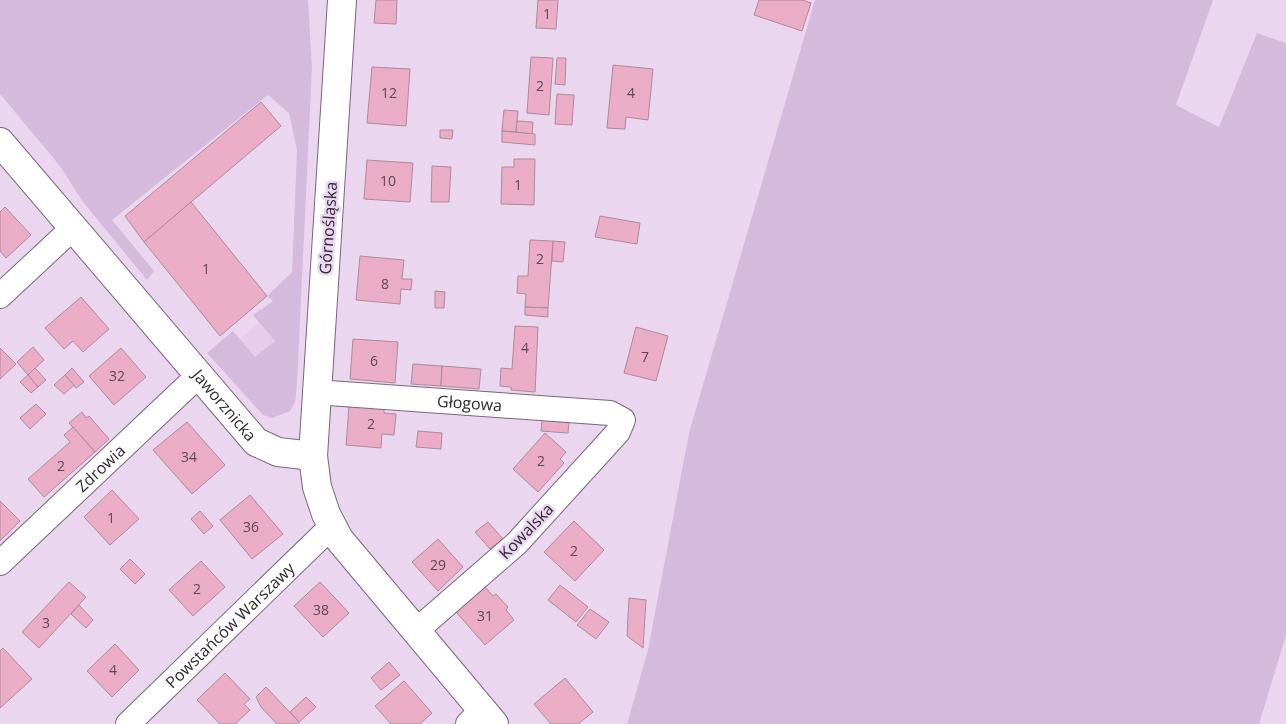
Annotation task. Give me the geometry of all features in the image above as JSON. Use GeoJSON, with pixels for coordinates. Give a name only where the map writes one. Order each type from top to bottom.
{"type":"FeatureCollection","features":[{"type":"Feature","properties":{"kind":"street","name":"Górnośląska"},"geometry":{"type":"LineString","coordinates":[[313,456],[342,0]]}},
{"type":"Feature","properties":{"kind":"street","name":"Jaworznicka"},"geometry":{"type":"LineString","coordinates":[[0,142],[200,374],[256,442],[278,452],[313,456]]}},
{"type":"Feature","properties":{"kind":"street"},"geometry":{"type":"LineString","coordinates":[[0,296],[74,228]]}},
{"type":"Feature","properties":{"kind":"street","name":"Zdrowia"},"geometry":{"type":"LineString","coordinates":[[0,563],[200,374]]}},
{"type":"Feature","properties":{"kind":"street","name":"Głogowa"},"geometry":{"type":"LineString","coordinates":[[316,392],[610,413],[623,420]]}},
{"type":"Feature","properties":{"kind":"street","name":"Kowalska"},"geometry":{"type":"LineString","coordinates":[[417,630],[518,543],[618,432],[623,420]]}},
{"type":"Feature","properties":{"kind":"street"},"geometry":{"type":"LineString","coordinates":[[313,456],[316,487],[339,538],[417,630],[482,719]]}},
{"type":"Feature","properties":{"kind":"street","name":"Powstańców Warszawy"},"geometry":{"type":"LineString","coordinates":[[128,724],[332,526]]}},
{"type":"Feature","properties":{"kind":"shaded area"},"geometry":{"type":"Polygon","coordinates":[[[0,0],[308,0],[312,67],[297,385],[295,402],[290,411],[272,418],[263,415],[207,353],[233,331],[255,357],[275,341],[253,315],[273,301],[267,296],[292,272],[297,150],[289,113],[268,95],[112,220],[154,271],[147,280],[83,202],[60,166],[0,94],[0,0]]]}},
{"type":"Feature","properties":{"kind":"shaded area"},"geometry":{"type":"Polygon","coordinates":[[[815,0],[1213,0],[1176,105],[1219,127],[1257,33],[1286,43],[1286,635],[1259,724],[627,724],[648,650],[689,433],[815,0]]]}},
{"type":"Feature","properties":{"kind":"shaded area"},"geometry":{"type":"Polygon","coordinates":[[[260,322],[276,341],[255,358],[240,339],[260,322]]]}},
{"type":"Feature","properties":{"kind":"building"},"geometry":{"type":"Polygon","coordinates":[[[376,0],[397,0],[396,24],[374,23],[376,0]]]}},
{"type":"Feature","properties":{"kind":"building"},"geometry":{"type":"Polygon","coordinates":[[[538,0],[558,0],[556,29],[536,28],[538,0]]]}},
{"type":"Feature","properties":{"kind":"building"},"geometry":{"type":"Polygon","coordinates":[[[759,0],[802,0],[811,3],[802,31],[754,15],[759,0]]]}},
{"type":"Feature","properties":{"kind":"building"},"geometry":{"type":"Polygon","coordinates":[[[531,57],[553,58],[549,115],[527,113],[531,57]]]}},
{"type":"Feature","properties":{"kind":"building"},"geometry":{"type":"Polygon","coordinates":[[[557,58],[566,58],[565,85],[555,84],[557,58]]]}},
{"type":"Feature","properties":{"kind":"building"},"geometry":{"type":"Polygon","coordinates":[[[613,65],[653,69],[648,120],[626,117],[625,129],[607,128],[613,65]]]}},
{"type":"Feature","properties":{"kind":"building"},"geometry":{"type":"Polygon","coordinates":[[[372,67],[410,69],[406,126],[367,123],[372,67]]]}},
{"type":"Feature","properties":{"kind":"building"},"geometry":{"type":"Polygon","coordinates":[[[557,94],[574,95],[572,125],[555,124],[557,94]]]}},
{"type":"Feature","properties":{"kind":"building"},"geometry":{"type":"Polygon","coordinates":[[[261,102],[281,126],[144,242],[125,216],[261,102]]]}},
{"type":"Feature","properties":{"kind":"building"},"geometry":{"type":"Polygon","coordinates":[[[504,110],[518,111],[516,132],[502,131],[504,110]]]}},
{"type":"Feature","properties":{"kind":"building"},"geometry":{"type":"Polygon","coordinates":[[[517,121],[533,122],[532,134],[516,132],[517,121]]]}},
{"type":"Feature","properties":{"kind":"building"},"geometry":{"type":"Polygon","coordinates":[[[440,130],[453,130],[452,139],[440,138],[440,130]]]}},
{"type":"Feature","properties":{"kind":"building"},"geometry":{"type":"Polygon","coordinates":[[[502,131],[535,134],[535,145],[502,142],[502,131]]]}},
{"type":"Feature","properties":{"kind":"building"},"geometry":{"type":"Polygon","coordinates":[[[514,159],[535,159],[534,205],[501,204],[502,167],[514,167],[514,159]]]}},
{"type":"Feature","properties":{"kind":"building"},"geometry":{"type":"Polygon","coordinates":[[[367,160],[413,163],[410,202],[364,199],[367,160]]]}},
{"type":"Feature","properties":{"kind":"building"},"geometry":{"type":"Polygon","coordinates":[[[432,166],[451,167],[449,202],[431,202],[432,166]]]}},
{"type":"Feature","properties":{"kind":"building"},"geometry":{"type":"Polygon","coordinates":[[[191,202],[267,296],[220,336],[144,242],[191,202]]]}},
{"type":"Feature","properties":{"kind":"building"},"geometry":{"type":"Polygon","coordinates":[[[5,207],[31,235],[6,258],[0,251],[0,212],[5,207]]]}},
{"type":"Feature","properties":{"kind":"building"},"geometry":{"type":"Polygon","coordinates":[[[600,216],[640,223],[637,244],[595,237],[600,216]]]}},
{"type":"Feature","properties":{"kind":"building"},"geometry":{"type":"Polygon","coordinates":[[[530,240],[553,241],[548,308],[525,307],[526,294],[517,293],[518,276],[528,276],[530,240]]]}},
{"type":"Feature","properties":{"kind":"building"},"geometry":{"type":"Polygon","coordinates":[[[553,241],[565,242],[563,262],[552,261],[553,241]]]}},
{"type":"Feature","properties":{"kind":"building"},"geometry":{"type":"Polygon","coordinates":[[[360,256],[404,260],[402,279],[412,279],[411,290],[401,289],[400,304],[356,300],[360,256]]]}},
{"type":"Feature","properties":{"kind":"building"},"geometry":{"type":"Polygon","coordinates":[[[435,291],[445,292],[444,308],[435,308],[435,291]]]}},
{"type":"Feature","properties":{"kind":"building"},"geometry":{"type":"Polygon","coordinates":[[[81,297],[109,329],[83,352],[73,341],[64,349],[45,328],[81,297]]]}},
{"type":"Feature","properties":{"kind":"building"},"geometry":{"type":"Polygon","coordinates":[[[525,307],[548,308],[548,317],[525,315],[525,307]]]}},
{"type":"Feature","properties":{"kind":"building"},"geometry":{"type":"Polygon","coordinates":[[[515,326],[538,327],[535,392],[511,390],[511,387],[500,386],[501,368],[512,369],[515,326]]]}},
{"type":"Feature","properties":{"kind":"building"},"geometry":{"type":"Polygon","coordinates":[[[636,327],[668,336],[656,381],[624,373],[636,327]]]}},
{"type":"Feature","properties":{"kind":"building"},"geometry":{"type":"Polygon","coordinates":[[[353,339],[398,342],[395,383],[350,379],[353,339]]]}},
{"type":"Feature","properties":{"kind":"building"},"geometry":{"type":"Polygon","coordinates":[[[33,347],[44,360],[28,375],[17,362],[33,347]]]}},
{"type":"Feature","properties":{"kind":"building"},"geometry":{"type":"Polygon","coordinates":[[[0,348],[16,364],[0,379],[0,348]]]}},
{"type":"Feature","properties":{"kind":"building"},"geometry":{"type":"Polygon","coordinates":[[[121,348],[146,377],[114,405],[89,376],[121,348]]]}},
{"type":"Feature","properties":{"kind":"building"},"geometry":{"type":"Polygon","coordinates":[[[413,364],[442,366],[441,386],[411,384],[413,364]]]}},
{"type":"Feature","properties":{"kind":"building"},"geometry":{"type":"Polygon","coordinates":[[[442,366],[481,369],[479,389],[441,386],[442,366]]]}},
{"type":"Feature","properties":{"kind":"building"},"geometry":{"type":"Polygon","coordinates":[[[35,368],[46,380],[38,387],[28,375],[35,368]]]}},
{"type":"Feature","properties":{"kind":"building"},"geometry":{"type":"Polygon","coordinates":[[[72,368],[84,382],[76,388],[65,375],[72,368]]]}},
{"type":"Feature","properties":{"kind":"building"},"geometry":{"type":"Polygon","coordinates":[[[28,375],[38,387],[31,393],[20,382],[28,375]]]}},
{"type":"Feature","properties":{"kind":"building"},"geometry":{"type":"Polygon","coordinates":[[[65,375],[74,385],[64,394],[54,385],[65,375]]]}},
{"type":"Feature","properties":{"kind":"building"},"geometry":{"type":"Polygon","coordinates":[[[36,404],[46,414],[30,429],[20,418],[36,404]]]}},
{"type":"Feature","properties":{"kind":"building"},"geometry":{"type":"Polygon","coordinates":[[[349,406],[384,409],[384,413],[396,414],[394,435],[382,434],[381,448],[346,445],[349,406]]]}},
{"type":"Feature","properties":{"kind":"building"},"geometry":{"type":"Polygon","coordinates":[[[82,412],[86,418],[89,416],[109,439],[95,452],[69,423],[82,412]]]}},
{"type":"Feature","properties":{"kind":"building"},"geometry":{"type":"Polygon","coordinates":[[[542,420],[569,422],[568,433],[541,431],[542,420]]]}},
{"type":"Feature","properties":{"kind":"building"},"geometry":{"type":"Polygon","coordinates":[[[187,422],[225,465],[192,494],[153,450],[187,422]]]}},
{"type":"Feature","properties":{"kind":"building"},"geometry":{"type":"Polygon","coordinates":[[[73,427],[95,452],[44,497],[28,479],[70,442],[64,435],[73,427]]]}},
{"type":"Feature","properties":{"kind":"building"},"geometry":{"type":"Polygon","coordinates":[[[418,431],[442,433],[441,449],[416,447],[418,431]]]}},
{"type":"Feature","properties":{"kind":"building"},"geometry":{"type":"Polygon","coordinates":[[[545,433],[566,452],[560,459],[564,463],[538,492],[513,469],[545,433]]]}},
{"type":"Feature","properties":{"kind":"building"},"geometry":{"type":"Polygon","coordinates":[[[112,490],[139,519],[110,545],[84,517],[112,490]]]}},
{"type":"Feature","properties":{"kind":"building"},"geometry":{"type":"Polygon","coordinates":[[[250,495],[283,534],[252,559],[220,520],[250,495]]]}},
{"type":"Feature","properties":{"kind":"building"},"geometry":{"type":"Polygon","coordinates":[[[0,501],[20,521],[0,541],[0,501]]]}},
{"type":"Feature","properties":{"kind":"building"},"geometry":{"type":"Polygon","coordinates":[[[200,511],[213,526],[204,534],[191,519],[200,511]]]}},
{"type":"Feature","properties":{"kind":"building"},"geometry":{"type":"Polygon","coordinates":[[[574,521],[604,550],[575,581],[544,552],[574,521]]]}},
{"type":"Feature","properties":{"kind":"building"},"geometry":{"type":"Polygon","coordinates":[[[488,522],[503,539],[490,549],[475,532],[488,522]]]}},
{"type":"Feature","properties":{"kind":"building"},"geometry":{"type":"Polygon","coordinates":[[[438,539],[463,567],[438,591],[412,562],[438,539]]]}},
{"type":"Feature","properties":{"kind":"building"},"geometry":{"type":"Polygon","coordinates":[[[130,559],[145,574],[135,584],[120,569],[130,559]]]}},
{"type":"Feature","properties":{"kind":"building"},"geometry":{"type":"Polygon","coordinates":[[[201,561],[225,587],[193,616],[169,590],[201,561]]]}},
{"type":"Feature","properties":{"kind":"building"},"geometry":{"type":"Polygon","coordinates":[[[69,582],[86,597],[39,648],[22,632],[69,582]]]}},
{"type":"Feature","properties":{"kind":"building"},"geometry":{"type":"Polygon","coordinates":[[[320,582],[349,613],[323,637],[294,606],[320,582]]]}},
{"type":"Feature","properties":{"kind":"building"},"geometry":{"type":"Polygon","coordinates":[[[560,585],[588,607],[576,622],[548,600],[560,585]]]}},
{"type":"Feature","properties":{"kind":"building"},"geometry":{"type":"Polygon","coordinates":[[[485,587],[493,596],[496,594],[508,607],[506,610],[514,620],[485,645],[456,612],[485,587]]]}},
{"type":"Feature","properties":{"kind":"building"},"geometry":{"type":"Polygon","coordinates":[[[629,598],[646,600],[643,648],[627,636],[629,598]]]}},
{"type":"Feature","properties":{"kind":"building"},"geometry":{"type":"Polygon","coordinates":[[[79,605],[93,620],[86,628],[71,614],[79,605]]]}},
{"type":"Feature","properties":{"kind":"building"},"geometry":{"type":"Polygon","coordinates":[[[590,609],[609,622],[596,639],[577,625],[590,609]]]}},
{"type":"Feature","properties":{"kind":"building"},"geometry":{"type":"Polygon","coordinates":[[[115,644],[139,670],[112,697],[87,671],[115,644]]]}},
{"type":"Feature","properties":{"kind":"building"},"geometry":{"type":"Polygon","coordinates":[[[3,648],[32,679],[0,708],[0,651],[3,648]]]}},
{"type":"Feature","properties":{"kind":"building"},"geometry":{"type":"Polygon","coordinates":[[[389,662],[400,675],[381,690],[371,678],[389,662]]]}},
{"type":"Feature","properties":{"kind":"building"},"geometry":{"type":"Polygon","coordinates":[[[225,673],[250,699],[244,704],[250,710],[235,724],[220,724],[197,700],[225,673]]]}},
{"type":"Feature","properties":{"kind":"building"},"geometry":{"type":"Polygon","coordinates":[[[565,678],[593,712],[578,724],[551,724],[534,704],[565,678]]]}},
{"type":"Feature","properties":{"kind":"building"},"geometry":{"type":"Polygon","coordinates":[[[404,681],[432,713],[420,724],[391,724],[375,706],[404,681]]]}},
{"type":"Feature","properties":{"kind":"building"},"geometry":{"type":"Polygon","coordinates":[[[266,687],[299,722],[298,724],[277,724],[261,707],[256,697],[266,687]]]}},
{"type":"Feature","properties":{"kind":"building"},"geometry":{"type":"Polygon","coordinates":[[[306,697],[316,707],[299,722],[290,712],[306,697]]]}}]}
